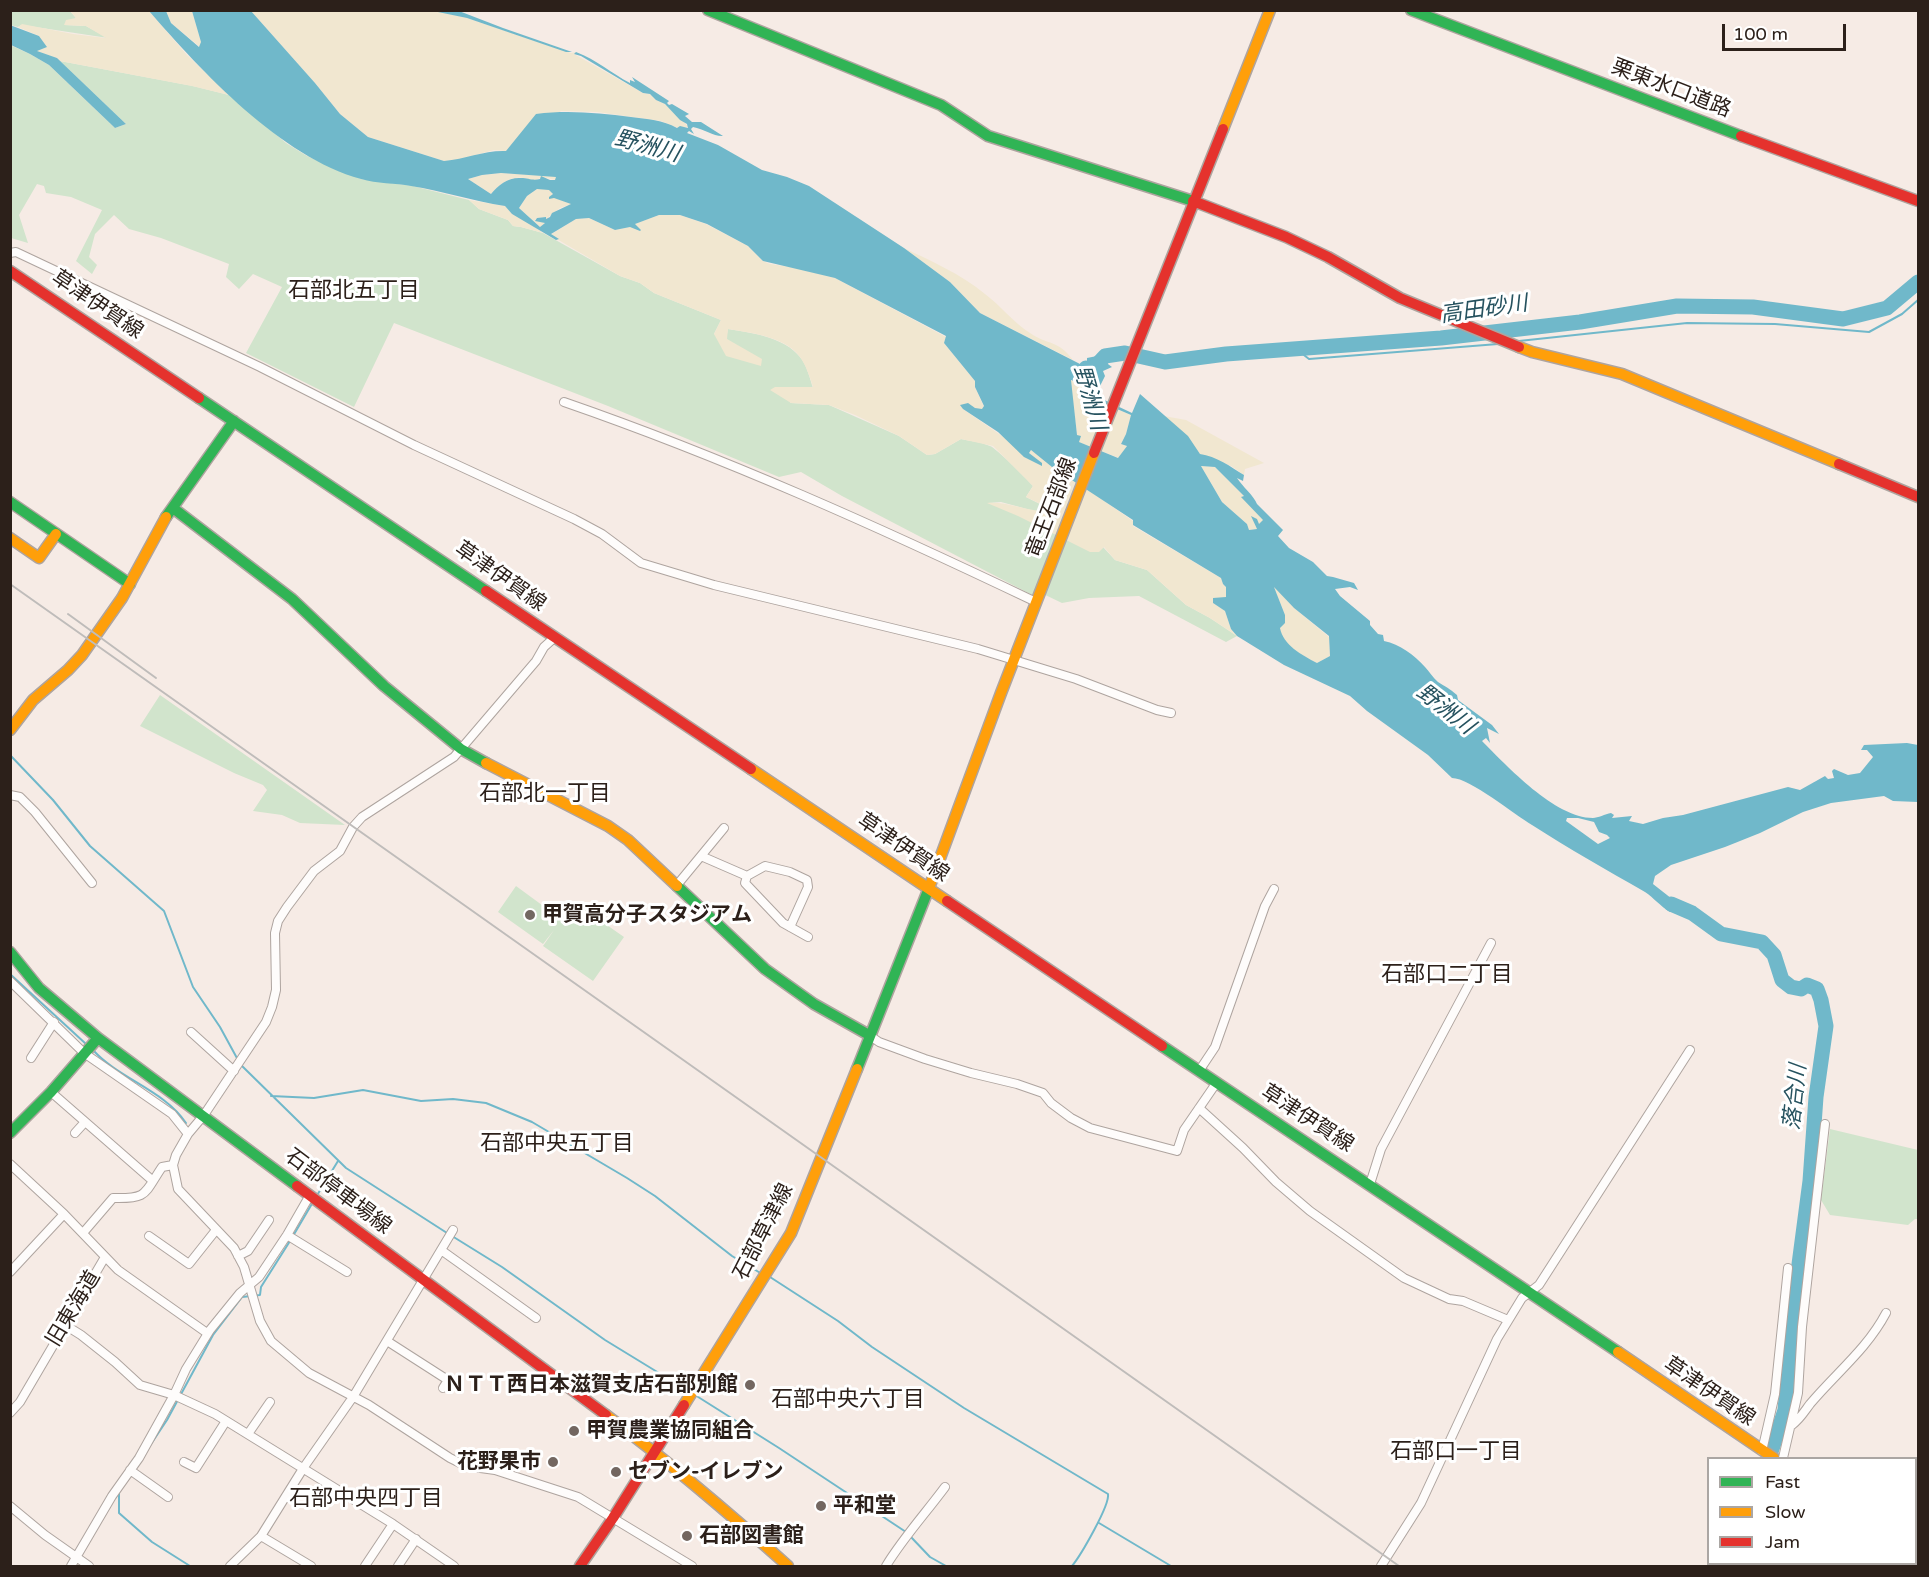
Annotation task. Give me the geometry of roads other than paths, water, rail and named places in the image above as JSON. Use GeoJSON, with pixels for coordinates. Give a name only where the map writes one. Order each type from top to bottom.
{"type":"FeatureCollection","features":[{"type":"Feature","properties":{"kind":"main road"},"geometry":{"type":"LineString","coordinates":[[708,10],[941,105],[988,136],[1194,201],[1286,237],[1328,257],[1400,298],[1494,337],[1532,352],[1622,374],[1918,496]]}},
{"type":"Feature","properties":{"kind":"main road","name":"竜王石部線"},"geometry":{"type":"LineString","coordinates":[[928,888],[1037,599],[1270,10]]}},
{"type":"Feature","properties":{"kind":"main road","name":"栗東水口道路"},"geometry":{"type":"LineString","coordinates":[[1411,10],[1477,37],[1918,201]]}},
{"type":"Feature","properties":{"kind":"main road","name":"草津伊賀線"},"geometry":{"type":"LineString","coordinates":[[10,271],[1370,1184],[1767,1454]]}},
{"type":"Feature","properties":{"kind":"main road"},"geometry":{"type":"LineString","coordinates":[[10,730],[33,700],[76,662],[130,584],[173,508],[234,420]]}},
{"type":"Feature","properties":{"kind":"main road"},"geometry":{"type":"LineString","coordinates":[[10,502],[130,584]]}},
{"type":"Feature","properties":{"kind":"main road"},"geometry":{"type":"LineString","coordinates":[[173,508],[292,599],[384,686],[461,749],[510,777],[608,826],[628,840],[765,969],[814,1005],[869,1035]]}},
{"type":"Feature","properties":{"kind":"main road"},"geometry":{"type":"LineString","coordinates":[[10,538],[39,558],[56,534]]}},
{"type":"Feature","properties":{"kind":"main road","name":"石部草津線"},"geometry":{"type":"LineString","coordinates":[[580,1566],[613,1518],[768,1272],[790,1233],[928,888]]}},
{"type":"Feature","properties":{"kind":"main road","name":"石部停車場線"},"geometry":{"type":"LineString","coordinates":[[10,952],[50,998],[98,1038],[654,1450],[788,1566]]}},
{"type":"Feature","properties":{"kind":"main road"},"geometry":{"type":"LineString","coordinates":[[13,1126],[51,1092],[98,1038]]}},
{"type":"Feature","properties":{"kind":"street"},"geometry":{"type":"LineString","coordinates":[[10,253],[16,252],[95,288],[260,367],[414,445],[574,519],[602,534],[641,563],[725,588],[1015,660],[1171,713]]}},
{"type":"Feature","properties":{"kind":"street"},"geometry":{"type":"LineString","coordinates":[[564,402],[798,492],[1037,599]]}},
{"type":"Feature","properties":{"kind":"street"},"geometry":{"type":"LineString","coordinates":[[554,638],[544,647],[536,661],[454,757],[362,817],[353,827],[340,851],[314,872],[287,907],[275,933],[276,990],[273,1007],[266,1022],[204,1116],[188,1134],[173,1165],[178,1189],[234,1248],[249,1284],[260,1321],[271,1341],[309,1373],[369,1405],[458,1462],[466,1466],[495,1470],[578,1497],[692,1566]]}},
{"type":"Feature","properties":{"kind":"street"},"geometry":{"type":"LineString","coordinates":[[10,795],[20,797],[35,812],[92,883]]}},
{"type":"Feature","properties":{"kind":"street"},"geometry":{"type":"LineString","coordinates":[[677,885],[724,828]]}},
{"type":"Feature","properties":{"kind":"street"},"geometry":{"type":"LineString","coordinates":[[701,855],[747,876]]}},
{"type":"Feature","properties":{"kind":"street"},"geometry":{"type":"LineString","coordinates":[[790,927],[808,887],[807,880],[790,872],[765,866],[747,876],[745,883],[783,923],[790,927],[808,937]]}},
{"type":"Feature","properties":{"kind":"street"},"geometry":{"type":"LineString","coordinates":[[1199,1071],[1215,1047],[1265,906],[1274,889]]}},
{"type":"Feature","properties":{"kind":"street"},"geometry":{"type":"LineString","coordinates":[[1370,1184],[1381,1149],[1491,943]]}},
{"type":"Feature","properties":{"kind":"street"},"geometry":{"type":"LineString","coordinates":[[10,981],[84,1053],[172,1114],[188,1134]]}},
{"type":"Feature","properties":{"kind":"street"},"geometry":{"type":"LineString","coordinates":[[31,1059],[54,1022]]}},
{"type":"Feature","properties":{"kind":"street"},"geometry":{"type":"LineString","coordinates":[[191,1032],[234,1071]]}},
{"type":"Feature","properties":{"kind":"street"},"geometry":{"type":"LineString","coordinates":[[869,1035],[879,1042],[925,1059],[1043,1093],[1051,1103],[1071,1118],[1090,1128],[1177,1151],[1184,1131],[1216,1082]]}},
{"type":"Feature","properties":{"kind":"street"},"geometry":{"type":"LineString","coordinates":[[1381,1566],[1421,1503],[1508,1320],[1522,1298],[1539,1285],[1690,1050]]}},
{"type":"Feature","properties":{"kind":"street"},"geometry":{"type":"LineString","coordinates":[[51,1092],[153,1181]]}},
{"type":"Feature","properties":{"kind":"street"},"geometry":{"type":"LineString","coordinates":[[1199,1108],[1276,1182],[1310,1211],[1404,1278],[1449,1299],[1463,1301],[1508,1320]]}},
{"type":"Feature","properties":{"kind":"street"},"geometry":{"type":"LineString","coordinates":[[75,1133],[85,1122]]}},
{"type":"Feature","properties":{"kind":"street"},"geometry":{"type":"LineString","coordinates":[[1783,1457],[1798,1393],[1802,1327],[1825,1124]]}},
{"type":"Feature","properties":{"kind":"street","name":"旧東海道"},"geometry":{"type":"LineString","coordinates":[[10,1164],[64,1214],[105,1257],[20,1402],[10,1413]]}},
{"type":"Feature","properties":{"kind":"street"},"geometry":{"type":"LineString","coordinates":[[83,1233],[113,1198],[132,1199],[141,1196],[162,1167],[173,1165]]}},
{"type":"Feature","properties":{"kind":"street"},"geometry":{"type":"LineString","coordinates":[[71,1566],[174,1395],[207,1333],[249,1284],[259,1277],[310,1195]]}},
{"type":"Feature","properties":{"kind":"street"},"geometry":{"type":"LineString","coordinates":[[10,1272],[64,1214]]}},
{"type":"Feature","properties":{"kind":"street"},"geometry":{"type":"LineString","coordinates":[[238,1256],[248,1251],[269,1220]]}},
{"type":"Feature","properties":{"kind":"street"},"geometry":{"type":"LineString","coordinates":[[149,1236],[189,1264],[216,1230]]}},
{"type":"Feature","properties":{"kind":"street"},"geometry":{"type":"LineString","coordinates":[[230,1566],[261,1536],[304,1467],[353,1397],[453,1230]]}},
{"type":"Feature","properties":{"kind":"street"},"geometry":{"type":"LineString","coordinates":[[287,1235],[347,1272]]}},
{"type":"Feature","properties":{"kind":"street"},"geometry":{"type":"LineString","coordinates":[[441,1250],[536,1318]]}},
{"type":"Feature","properties":{"kind":"street"},"geometry":{"type":"LineString","coordinates":[[105,1257],[118,1270],[207,1333]]}},
{"type":"Feature","properties":{"kind":"street"},"geometry":{"type":"LineString","coordinates":[[1767,1454],[1788,1268]]}},
{"type":"Feature","properties":{"kind":"street"},"geometry":{"type":"LineString","coordinates":[[1792,1425],[1800,1419],[1810,1404],[1860,1351],[1875,1333],[1886,1313]]}},
{"type":"Feature","properties":{"kind":"street"},"geometry":{"type":"LineString","coordinates":[[65,1326],[81,1335],[140,1385],[174,1395],[226,1421],[304,1467],[454,1566]]}},
{"type":"Feature","properties":{"kind":"street"},"geometry":{"type":"LineString","coordinates":[[387,1341],[451,1382],[443,1388]]}},
{"type":"Feature","properties":{"kind":"street"},"geometry":{"type":"LineString","coordinates":[[248,1434],[270,1402]]}},
{"type":"Feature","properties":{"kind":"street"},"geometry":{"type":"LineString","coordinates":[[184,1462],[196,1468],[226,1421]]}},
{"type":"Feature","properties":{"kind":"street"},"geometry":{"type":"LineString","coordinates":[[130,1470],[168,1497]]}},
{"type":"Feature","properties":{"kind":"street"},"geometry":{"type":"LineString","coordinates":[[886,1566],[945,1487]]}},
{"type":"Feature","properties":{"kind":"street"},"geometry":{"type":"LineString","coordinates":[[11,1508],[89,1566]]}},
{"type":"Feature","properties":{"kind":"street"},"geometry":{"type":"LineString","coordinates":[[364,1566],[393,1524]]}},
{"type":"Feature","properties":{"kind":"street"},"geometry":{"type":"LineString","coordinates":[[261,1536],[311,1566]]}},
{"type":"Feature","properties":{"kind":"street"},"geometry":{"type":"LineString","coordinates":[[398,1566],[416,1539]]}},
{"type":"Feature","properties":{"kind":"water","name":"野洲川"},"geometry":{"type":"Polygon","coordinates":[[[149,11],[166,11],[171,23],[199,47],[201,42],[192,11],[251,11],[340,114],[368,137],[444,161],[506,151],[536,114],[572,112],[607,114],[649,119],[677,128],[680,126],[688,128],[687,124],[665,104],[650,94],[643,93],[574,54],[576,52],[591,59],[630,83],[630,80],[635,82],[632,77],[669,101],[667,103],[669,105],[672,104],[689,114],[685,116],[692,122],[701,122],[723,136],[693,127],[691,129],[694,134],[689,131],[687,133],[718,145],[762,170],[809,186],[904,248],[950,282],[980,313],[1087,367],[1087,358],[1097,356],[1112,367],[1103,371],[1105,376],[1098,390],[1098,397],[1132,413],[1140,394],[1188,436],[1200,454],[1218,459],[1244,475],[1243,481],[1237,478],[1257,504],[1283,530],[1278,536],[1289,548],[1313,562],[1327,576],[1354,583],[1358,590],[1350,587],[1335,589],[1370,621],[1370,625],[1378,634],[1383,635],[1384,641],[1401,647],[1411,654],[1436,680],[1457,695],[1458,700],[1492,725],[1499,734],[1487,728],[1490,743],[1486,738],[1482,741],[1505,764],[1548,800],[1578,816],[1593,818],[1611,813],[1614,815],[1612,818],[1632,816],[1629,821],[1643,824],[1788,787],[1800,790],[1825,776],[1828,779],[1834,778],[1832,771],[1834,769],[1848,775],[1860,773],[1873,757],[1867,750],[1861,750],[1864,745],[1907,743],[1918,745],[1918,802],[1893,801],[1884,796],[1831,803],[1803,812],[1725,847],[1671,865],[1655,876],[1653,884],[1692,912],[1674,909],[1670,912],[1645,892],[1546,834],[1481,790],[1452,778],[1428,755],[1350,696],[1284,665],[1237,636],[1231,629],[1225,611],[1213,603],[1213,598],[1226,597],[1226,587],[1221,578],[1133,525],[1133,520],[1052,467],[1031,450],[1029,453],[1042,463],[1042,466],[1024,457],[998,432],[963,409],[960,405],[968,403],[975,408],[982,409],[984,406],[975,387],[975,381],[944,343],[946,336],[835,278],[763,261],[748,246],[707,224],[680,215],[659,215],[635,224],[640,231],[630,227],[615,230],[589,218],[576,219],[551,234],[559,239],[556,240],[512,214],[505,206],[423,188],[367,181],[331,168],[302,152],[245,110],[193,60],[149,11]],[[501,173],[468,179],[491,194],[508,180],[521,178],[537,180],[541,176],[555,180],[556,177],[501,173]],[[537,189],[527,196],[519,208],[540,227],[545,223],[535,221],[537,218],[546,217],[546,219],[552,213],[571,204],[554,198],[549,199],[553,194],[549,190],[537,189]],[[1071,380],[1077,435],[1081,436],[1079,442],[1118,458],[1127,446],[1121,444],[1131,415],[1096,400],[1093,405],[1085,397],[1088,390],[1087,385],[1071,380]],[[1201,466],[1222,502],[1247,524],[1249,530],[1257,529],[1251,516],[1257,519],[1259,524],[1263,520],[1241,497],[1244,496],[1215,467],[1201,466]],[[1274,587],[1285,615],[1285,623],[1280,628],[1282,634],[1294,649],[1317,663],[1330,656],[1329,636],[1294,608],[1274,587]],[[1567,818],[1566,821],[1598,844],[1610,838],[1599,832],[1594,822],[1578,818],[1567,818]]]}},
{"type":"Feature","properties":{"kind":"water"},"geometry":{"type":"Polygon","coordinates":[[[433,11],[459,11],[572,52],[566,52],[467,18],[433,11]]]}},
{"type":"Feature","properties":{"kind":"water"},"geometry":{"type":"Polygon","coordinates":[[[10,25],[39,36],[47,47],[37,51],[57,58],[126,124],[115,128],[49,65],[11,45],[10,25]]]}},
{"type":"Feature","properties":{"kind":"waterway","name":"高田砂川"},"geometry":{"type":"LineString","coordinates":[[1086,368],[1092,370],[1105,356],[1125,353],[1165,362],[1226,354],[1441,338],[1580,322],[1677,306],[1753,307],[1843,319],[1887,308],[1918,282]]}},
{"type":"Feature","properties":{"kind":"waterway"},"geometry":{"type":"LineString","coordinates":[[1519,341],[1687,323],[1775,324],[1869,332],[1902,314],[1918,300]]}},
{"type":"Feature","properties":{"kind":"waterway"},"geometry":{"type":"LineString","coordinates":[[1295,348],[1309,359],[1498,344]]}},
{"type":"Feature","properties":{"kind":"waterway"},"geometry":{"type":"LineString","coordinates":[[10,755],[53,800],[90,846],[164,911],[193,987],[220,1027],[238,1060]]}},
{"type":"Feature","properties":{"kind":"waterway","name":"落合川"},"geometry":{"type":"LineString","coordinates":[[1671,904],[1692,913],[1721,934],[1762,942],[1774,955],[1782,980],[1791,987],[1801,989],[1807,985],[1817,989],[1826,1026],[1816,1097],[1810,1181],[1796,1287],[1785,1410],[1769,1457]]}},
{"type":"Feature","properties":{"kind":"waterway"},"geometry":{"type":"LineString","coordinates":[[10,974],[86,1044]]}},
{"type":"Feature","properties":{"kind":"waterway"},"geometry":{"type":"LineString","coordinates":[[93,1050],[115,1069],[166,1102],[186,1123]]}},
{"type":"Feature","properties":{"kind":"waterway"},"geometry":{"type":"LineString","coordinates":[[241,1065],[346,1168],[447,1233]]}},
{"type":"Feature","properties":{"kind":"waterway"},"geometry":{"type":"LineString","coordinates":[[271,1096],[314,1098],[363,1090],[421,1101],[453,1099],[486,1103],[532,1122],[627,1178],[655,1196],[732,1256],[762,1274]]}},
{"type":"Feature","properties":{"kind":"waterway"},"geometry":{"type":"LineString","coordinates":[[316,1197],[338,1161]]}},
{"type":"Feature","properties":{"kind":"waterway"},"geometry":{"type":"LineString","coordinates":[[293,1236],[313,1202]]}},
{"type":"Feature","properties":{"kind":"waterway"},"geometry":{"type":"LineString","coordinates":[[452,1236],[502,1267],[605,1340],[690,1392]]}},
{"type":"Feature","properties":{"kind":"waterway"},"geometry":{"type":"LineString","coordinates":[[149,1447],[167,1420],[213,1335],[242,1297],[260,1295],[261,1287],[290,1241]]}},
{"type":"Feature","properties":{"kind":"waterway"},"geometry":{"type":"LineString","coordinates":[[770,1277],[964,1408],[1108,1494],[1100,1519],[1072,1566]]}},
{"type":"Feature","properties":{"kind":"waterway"},"geometry":{"type":"LineString","coordinates":[[695,1395],[906,1532]]}},
{"type":"Feature","properties":{"kind":"waterway"},"geometry":{"type":"LineString","coordinates":[[119,1492],[119,1513],[152,1542],[190,1566]]}},
{"type":"Feature","properties":{"kind":"waterway"},"geometry":{"type":"LineString","coordinates":[[1099,1523],[1171,1566]]}},
{"type":"Feature","properties":{"kind":"waterway"},"geometry":{"type":"LineString","coordinates":[[910,1536],[930,1557],[946,1566]]}},
{"type":"Feature","properties":{"kind":"railway"},"geometry":{"type":"LineString","coordinates":[[10,584],[1399,1566]]}},
{"type":"Feature","properties":{"kind":"railway"},"geometry":{"type":"LineString","coordinates":[[68,614],[156,678]]}},
{"type":"Feature","properties":{"kind":"place","name":"甲賀高分子スタジアム"},"geometry":{"type":"Point","coordinates":[530,915]}},
{"type":"Feature","properties":{"kind":"place","name":"ＮＴＴ西日本滋賀支店石部別館"},"geometry":{"type":"Point","coordinates":[750,1385]}},
{"type":"Feature","properties":{"kind":"place","name":"甲賀農業協同組合"},"geometry":{"type":"Point","coordinates":[574,1431]}},
{"type":"Feature","properties":{"kind":"place","name":"花野果市"},"geometry":{"type":"Point","coordinates":[553,1462]}},
{"type":"Feature","properties":{"kind":"place","name":"セブン-イレブン"},"geometry":{"type":"Point","coordinates":[616,1472]}},
{"type":"Feature","properties":{"kind":"place","name":"平和堂"},"geometry":{"type":"Point","coordinates":[821,1506]}},
{"type":"Feature","properties":{"kind":"place","name":"石部図書館"},"geometry":{"type":"Point","coordinates":[687,1536]}},
{"type":"Feature","properties":{"kind":"district","name":"石部北五丁目"},"geometry":{"type":"Point","coordinates":[354,291]}},
{"type":"Feature","properties":{"kind":"district","name":"石部北一丁目"},"geometry":{"type":"Point","coordinates":[545,794]}},
{"type":"Feature","properties":{"kind":"district","name":"石部口二丁目"},"geometry":{"type":"Point","coordinates":[1447,975]}},
{"type":"Feature","properties":{"kind":"district","name":"石部中央五丁目"},"geometry":{"type":"Point","coordinates":[557,1144]}},
{"type":"Feature","properties":{"kind":"district","name":"石部中央六丁目"},"geometry":{"type":"Point","coordinates":[848,1400]}},
{"type":"Feature","properties":{"kind":"district","name":"石部口一丁目"},"geometry":{"type":"Point","coordinates":[1456,1452]}},
{"type":"Feature","properties":{"kind":"district","name":"石部中央四丁目"},"geometry":{"type":"Point","coordinates":[366,1499]}}]}
